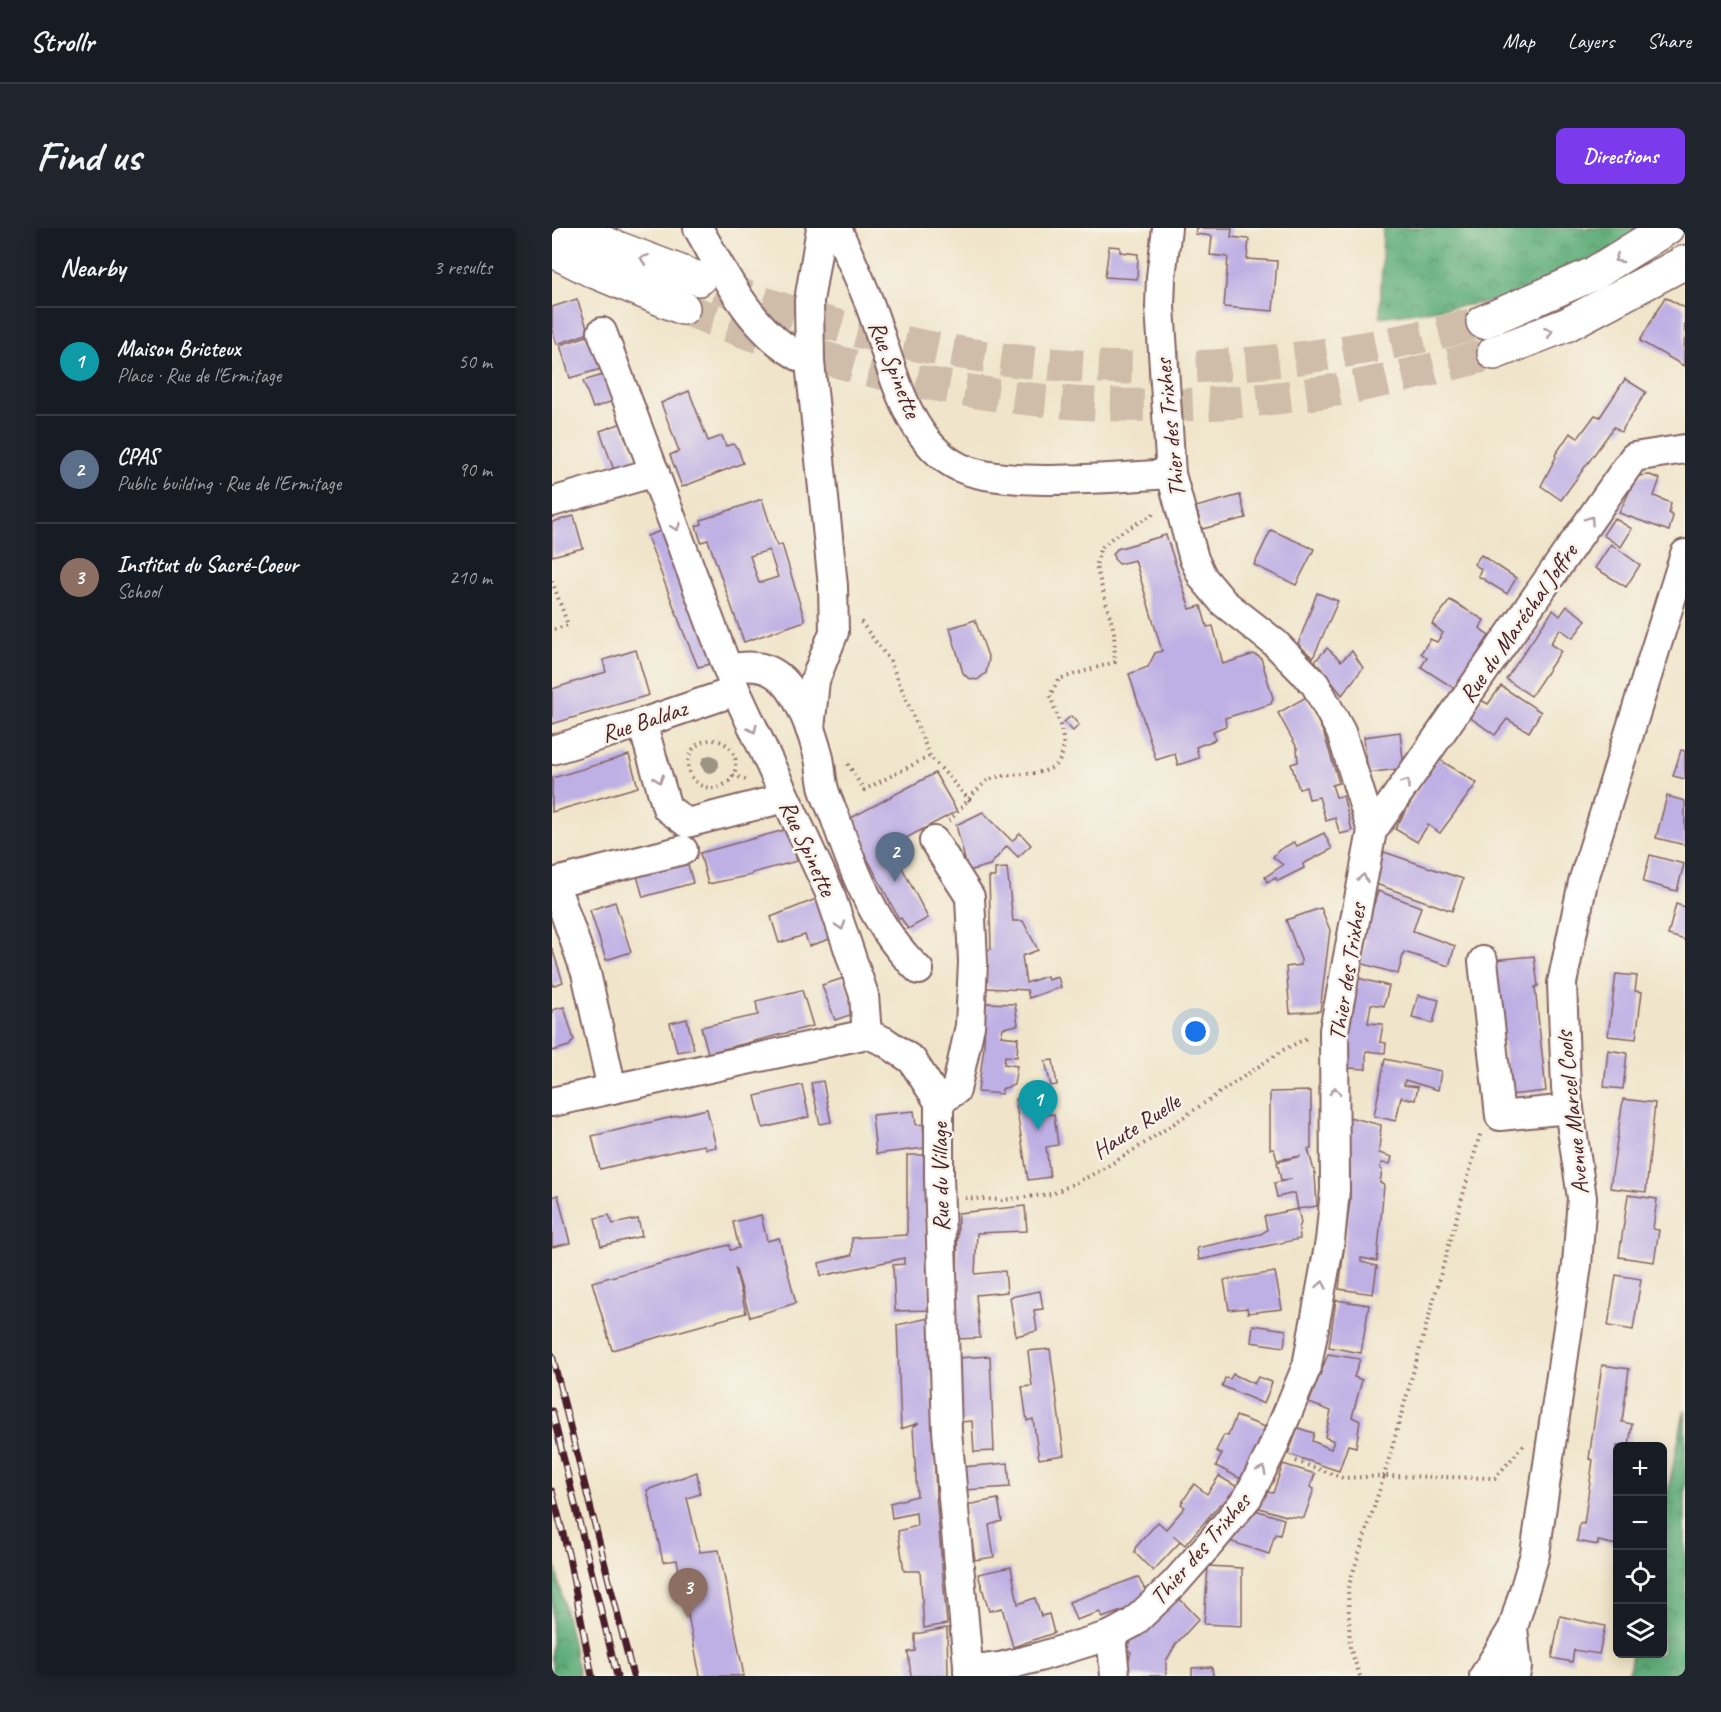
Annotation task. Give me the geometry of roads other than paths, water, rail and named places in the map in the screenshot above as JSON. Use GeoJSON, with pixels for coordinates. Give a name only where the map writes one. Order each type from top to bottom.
{"type":"FeatureCollection","features":[{"type":"Feature","properties":{"kind":"main road"},"geometry":{"type":"LineString","coordinates":[[554,228],[604,243],[699,279]]}},
{"type":"Feature","properties":{"kind":"main road"},"geometry":{"type":"LineString","coordinates":[[1484,322],[1593,274],[1667,228]]}},
{"type":"Feature","properties":{"kind":"main road"},"geometry":{"type":"LineString","coordinates":[[552,250],[591,270],[683,308]]}},
{"type":"Feature","properties":{"kind":"main road"},"geometry":{"type":"LineString","coordinates":[[1494,353],[1566,325],[1685,262]]}},
{"type":"Feature","properties":{"kind":"street"},"geometry":{"type":"LineString","coordinates":[[698,228],[750,316],[788,352],[810,362]]}},
{"type":"Feature","properties":{"kind":"street","name":"Rue Spinette"},"geometry":{"type":"LineString","coordinates":[[812,737],[815,680],[834,632],[833,586],[810,362],[809,301],[821,228]]}},
{"type":"Feature","properties":{"kind":"street","name":"Rue Spinette"},"geometry":{"type":"LineString","coordinates":[[834,228],[839,233],[871,307],[905,404],[923,434],[946,460],[981,475],[1017,480],[1171,474]]}},
{"type":"Feature","properties":{"kind":"street","name":"Thier des Trixhes"},"geometry":{"type":"LineString","coordinates":[[969,1673],[1014,1664],[1111,1635],[1133,1623],[1160,1599],[1212,1541],[1248,1497],[1271,1452],[1307,1366],[1330,1241],[1335,1190],[1334,1030],[1372,831],[1341,732],[1325,700],[1308,675],[1287,654],[1213,592],[1194,559],[1171,474],[1160,307],[1167,228]]}},
{"type":"Feature","properties":{"kind":"street","name":"Rue Spinette"},"geometry":{"type":"LineString","coordinates":[[602,332],[732,680],[829,891],[864,995],[867,1034]]}},
{"type":"Feature","properties":{"kind":"street","name":"Rue du Maréchal Joffre"},"geometry":{"type":"LineString","coordinates":[[1372,831],[1634,457],[1685,448]]}},
{"type":"Feature","properties":{"kind":"street"},"geometry":{"type":"LineString","coordinates":[[552,502],[655,472]]}},
{"type":"Feature","properties":{"kind":"street","name":"Avenue Marcel Cools"},"geometry":{"type":"LineString","coordinates":[[1484,1676],[1513,1628],[1535,1554],[1577,1265],[1582,1198],[1569,1109],[1562,983],[1581,893],[1685,554]]}},
{"type":"Feature","properties":{"kind":"street","name":"Rue Spinette"},"geometry":{"type":"LineString","coordinates":[[732,680],[747,665],[761,666],[773,672],[789,687],[812,737],[823,785],[849,861],[887,932],[919,970]]}},
{"type":"Feature","properties":{"kind":"street","name":"Rue Baldaz"},"geometry":{"type":"LineString","coordinates":[[552,750],[642,723],[732,680]]}},
{"type":"Feature","properties":{"kind":"street"},"geometry":{"type":"LineString","coordinates":[[642,723],[667,808],[687,823],[785,798]]}},
{"type":"Feature","properties":{"kind":"street"},"geometry":{"type":"LineString","coordinates":[[812,737],[829,772]]}},
{"type":"Feature","properties":{"kind":"street"},"geometry":{"type":"LineString","coordinates":[[934,841],[970,897],[973,962],[969,1026],[956,1090],[939,1102]]}},
{"type":"Feature","properties":{"kind":"street"},"geometry":{"type":"LineString","coordinates":[[552,883],[682,850]]}},
{"type":"Feature","properties":{"kind":"street"},"geometry":{"type":"LineString","coordinates":[[552,889],[560,899],[586,973],[612,1089]]}},
{"type":"Feature","properties":{"kind":"street"},"geometry":{"type":"LineString","coordinates":[[1483,961],[1500,1116],[1569,1109]]}},
{"type":"Feature","properties":{"kind":"street"},"geometry":{"type":"LineString","coordinates":[[552,1102],[867,1034]]}},
{"type":"Feature","properties":{"kind":"street","name":"Rue du Village"},"geometry":{"type":"LineString","coordinates":[[867,1034],[884,1041],[912,1060],[939,1102],[947,1431],[969,1673]]}},
{"type":"Feature","properties":{"kind":"street"},"geometry":{"type":"LineString","coordinates":[[1513,1628],[1517,1667],[1515,1676]]}},
{"type":"Feature","properties":{"kind":"street"},"geometry":{"type":"LineString","coordinates":[[1111,1635],[1115,1676]]}},
{"type":"Feature","properties":{"kind":"tunnel"},"geometry":{"type":"LineString","coordinates":[[717,286],[813,319],[908,343],[1003,359],[1097,367],[1192,367],[1287,359],[1384,344],[1483,322]]}},
{"type":"Feature","properties":{"kind":"tunnel"},"geometry":{"type":"LineString","coordinates":[[683,308],[763,338],[843,363],[923,382],[1004,396],[1085,404],[1167,405],[1250,401],[1336,390],[1494,353]]}},
{"type":"Feature","properties":{"kind":"railway"},"geometry":{"type":"LineString","coordinates":[[552,1355],[633,1676]]}},
{"type":"Feature","properties":{"kind":"railway"},"geometry":{"type":"LineString","coordinates":[[552,1411],[617,1676]]}},
{"type":"Feature","properties":{"kind":"railway"},"geometry":{"type":"LineString","coordinates":[[552,1491],[569,1557],[592,1676]]}},
{"type":"Feature","properties":{"kind":"place","name":"CPAS"},"geometry":{"type":"Point","coordinates":[895,882]}},
{"type":"Feature","properties":{"kind":"place","name":"Maison Bricteux"},"geometry":{"type":"Point","coordinates":[1038,1130]}},
{"type":"Feature","properties":{"kind":"place","name":"Institut du Sacré-Coeur"},"geometry":{"type":"Point","coordinates":[688,1618]}}]}
